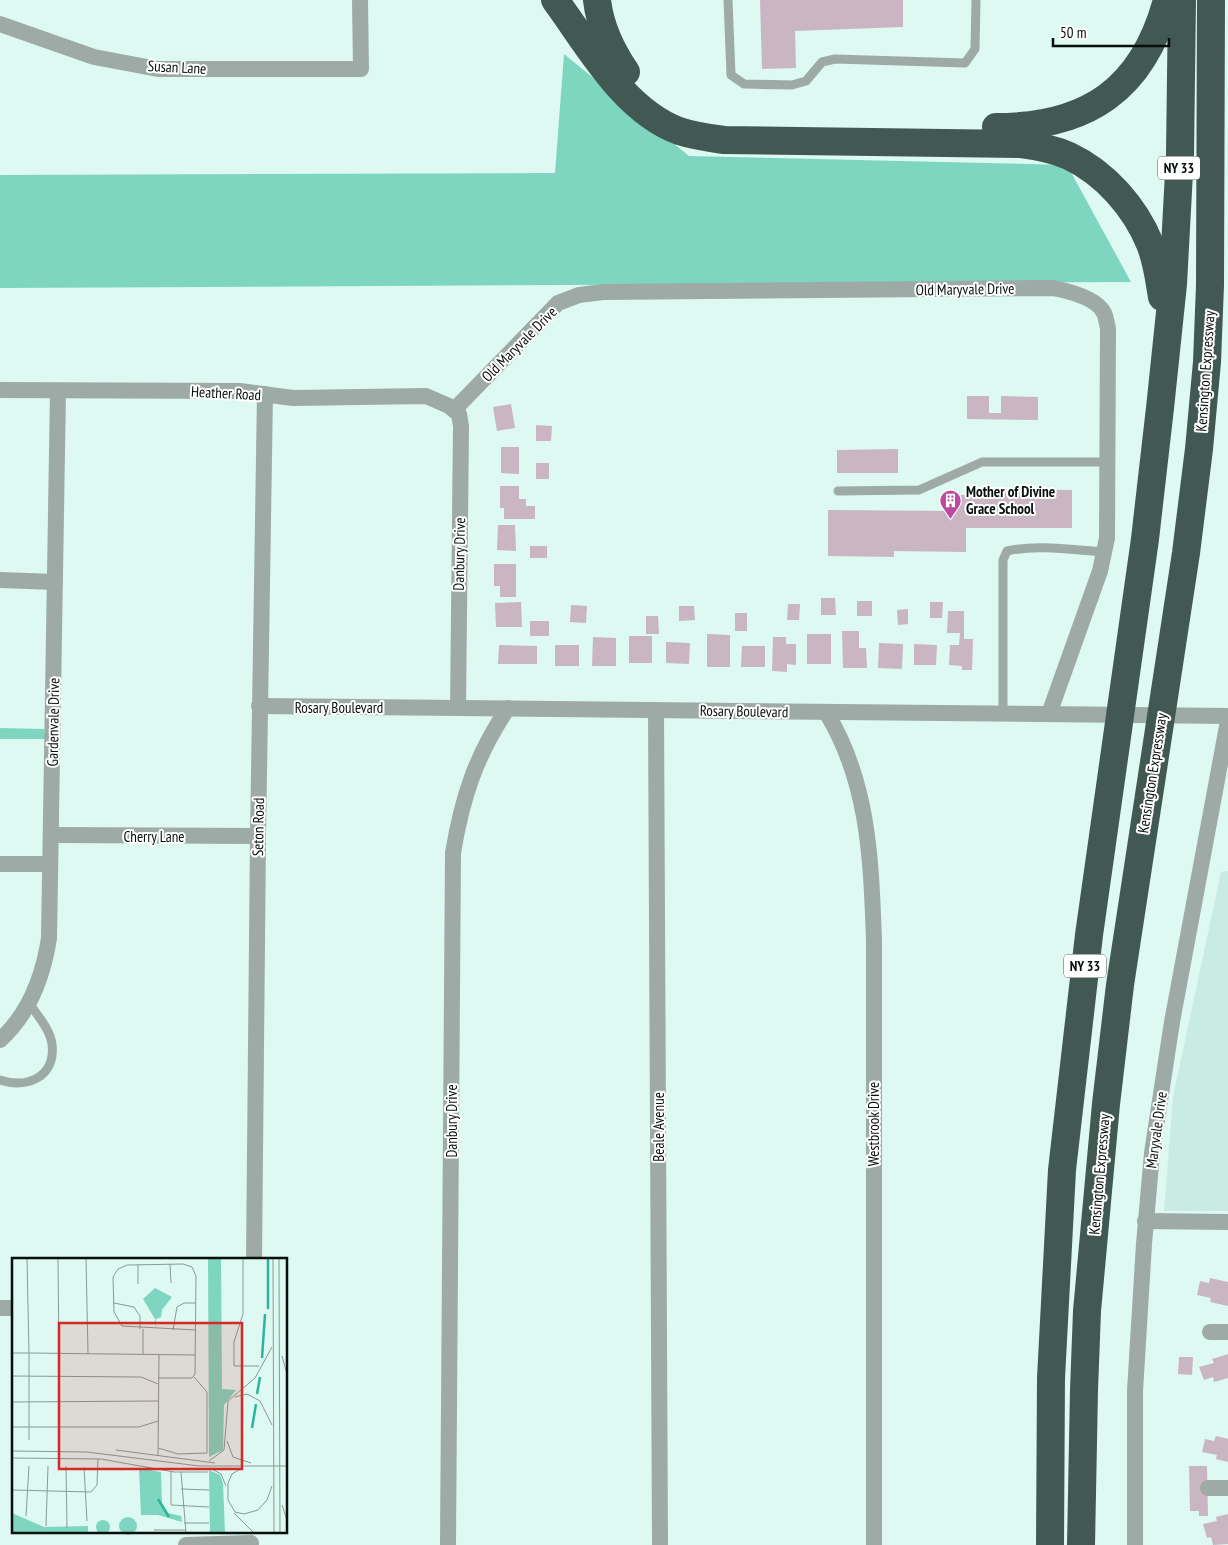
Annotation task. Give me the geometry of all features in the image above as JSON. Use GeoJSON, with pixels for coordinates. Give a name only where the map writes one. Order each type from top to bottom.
{"type":"FeatureCollection","features":[{"type":"Feature","properties":{"kind":"highway"},"geometry":{"type":"LineString","coordinates":[[555,0],[616,85],[637,105],[658,120],[678,130],[704,138],[724,140],[1021,144],[1041,147],[1067,155],[1085,164],[1108,182],[1124,200],[1139,222],[1158,271],[1168,335]]}},
{"type":"Feature","properties":{"kind":"highway"},"geometry":{"type":"LineString","coordinates":[[597,0],[603,31],[614,54],[630,78],[646,94],[679,116],[698,123],[728,128],[1012,128],[1040,125],[1071,116],[1094,106],[1120,86],[1129,77],[1158,30],[1167,0]]}},
{"type":"Feature","properties":{"kind":"highway","name":"NY 33"},"geometry":{"type":"LineString","coordinates":[[1050,1545],[1051,1378],[1062,1170],[1089,935],[1145,539],[1168,335],[1173,284],[1180,154],[1182,0]]}},
{"type":"Feature","properties":{"kind":"highway","name":"Kensington Expressway"},"geometry":{"type":"LineString","coordinates":[[1081,1545],[1084,1371],[1099,1164],[1120,985],[1200,449],[1207,362],[1211,208],[1211,0]]}},
{"type":"Feature","properties":{"kind":"highway"},"geometry":{"type":"LineString","coordinates":[[1225,0],[1228,12]]}},
{"type":"Feature","properties":{"kind":"highway"},"geometry":{"type":"LineString","coordinates":[[1207,362],[1228,254]]}},
{"type":"Feature","properties":{"kind":"street","name":"Susan Lane"},"geometry":{"type":"LineString","coordinates":[[0,24],[94,56],[158,69],[361,69],[360,0]]}},
{"type":"Feature","properties":{"kind":"street","name":"Old Maryvale Drive"},"geometry":{"type":"LineString","coordinates":[[451,408],[558,303],[579,295],[603,292],[1053,288],[1092,300],[1104,311],[1108,329],[1107,538],[1100,571],[1049,714]]}},
{"type":"Feature","properties":{"kind":"street","name":"Heather Road"},"geometry":{"type":"LineString","coordinates":[[0,390],[240,391],[293,398],[426,396],[451,408]]}},
{"type":"Feature","properties":{"kind":"street","name":"Gardenvale Drive"},"geometry":{"type":"LineString","coordinates":[[0,1040],[8,1033],[24,1012],[37,989],[49,938],[58,391]]}},
{"type":"Feature","properties":{"kind":"street","name":"Seton Road"},"geometry":{"type":"LineString","coordinates":[[254,1258],[259,706],[265,394]]}},
{"type":"Feature","properties":{"kind":"street","name":"Danbury Drive"},"geometry":{"type":"LineString","coordinates":[[451,408],[458,414],[461,426],[458,708]]}},
{"type":"Feature","properties":{"kind":"street"},"geometry":{"type":"LineString","coordinates":[[0,580],[55,582]]}},
{"type":"Feature","properties":{"kind":"street","name":"Rosary Boulevard"},"geometry":{"type":"LineString","coordinates":[[259,706],[1228,716]]}},
{"type":"Feature","properties":{"kind":"street","name":"Danbury Drive"},"geometry":{"type":"LineString","coordinates":[[448,1545],[453,853],[468,787],[479,756],[508,708]]}},
{"type":"Feature","properties":{"kind":"street","name":"Beale Avenue"},"geometry":{"type":"LineString","coordinates":[[656,710],[660,1545]]}},
{"type":"Feature","properties":{"kind":"street","name":"Westbrook Drive"},"geometry":{"type":"LineString","coordinates":[[826,712],[842,741],[859,790],[868,835],[872,870],[874,940],[874,1545]]}},
{"type":"Feature","properties":{"kind":"street","name":"Maryvale Drive"},"geometry":{"type":"LineString","coordinates":[[1135,1545],[1136,1391],[1145,1221],[1152,1153],[1171,1032],[1228,721]]}},
{"type":"Feature","properties":{"kind":"street","name":"Cherry Lane"},"geometry":{"type":"LineString","coordinates":[[51,835],[258,836]]}},
{"type":"Feature","properties":{"kind":"street"},"geometry":{"type":"LineString","coordinates":[[0,864],[50,864]]}},
{"type":"Feature","properties":{"kind":"street"},"geometry":{"type":"LineString","coordinates":[[1145,1221],[1228,1222]]}},
{"type":"Feature","properties":{"kind":"street"},"geometry":{"type":"LineString","coordinates":[[1210,1332],[1228,1332]]}},
{"type":"Feature","properties":{"kind":"street"},"geometry":{"type":"LineString","coordinates":[[1208,1488],[1228,1488]]}},
{"type":"Feature","properties":{"kind":"street"},"geometry":{"type":"LineString","coordinates":[[186,1545],[251,1540]]}},
{"type":"Feature","properties":{"kind":"lane"},"geometry":{"type":"LineString","coordinates":[[728,0],[731,74],[744,84],[792,85],[806,81],[822,62],[835,59],[965,63],[975,49],[976,0]]}},
{"type":"Feature","properties":{"kind":"lane"},"geometry":{"type":"LineString","coordinates":[[838,491],[920,490],[982,462],[1107,462]]}},
{"type":"Feature","properties":{"kind":"lane"},"geometry":{"type":"LineString","coordinates":[[1003,714],[1003,560],[1007,551],[1049,549],[1104,552]]}},
{"type":"Feature","properties":{"kind":"lane"},"geometry":{"type":"LineString","coordinates":[[0,1080],[12,1084],[25,1083],[37,1079],[46,1071],[51,1058],[52,1044],[47,1030],[29,1003]]}},
{"type":"Feature","properties":{"kind":"shaded area"},"geometry":{"type":"Polygon","coordinates":[[[1228,871],[1228,1211],[1164,1211],[1173,1097],[1221,872],[1228,871]]]}},
{"type":"Feature","properties":{"kind":"green space"},"geometry":{"type":"Polygon","coordinates":[[[564,54],[689,156],[1067,165],[1131,282],[0,288],[0,175],[555,173],[564,54]]]}},
{"type":"Feature","properties":{"kind":"green space"},"geometry":{"type":"Polygon","coordinates":[[[0,728],[44,729],[46,739],[0,739],[0,728]]]}},
{"type":"Feature","properties":{"kind":"building"},"geometry":{"type":"Polygon","coordinates":[[[760,0],[903,0],[903,27],[795,31],[796,68],[762,69],[760,0]]]}},
{"type":"Feature","properties":{"kind":"building"},"geometry":{"type":"Polygon","coordinates":[[[967,396],[989,396],[989,413],[1001,413],[1001,396],[1038,397],[1038,420],[967,419],[967,396]]]}},
{"type":"Feature","properties":{"kind":"building"},"geometry":{"type":"Polygon","coordinates":[[[511,404],[515,428],[497,431],[493,407],[511,404]]]}},
{"type":"Feature","properties":{"kind":"building"},"geometry":{"type":"Polygon","coordinates":[[[536,425],[552,426],[551,441],[536,441],[536,425]]]}},
{"type":"Feature","properties":{"kind":"building"},"geometry":{"type":"Polygon","coordinates":[[[501,447],[519,447],[519,474],[501,473],[501,447]]]}},
{"type":"Feature","properties":{"kind":"building"},"geometry":{"type":"Polygon","coordinates":[[[898,449],[898,473],[837,473],[837,450],[898,449]]]}},
{"type":"Feature","properties":{"kind":"building"},"geometry":{"type":"Polygon","coordinates":[[[536,463],[549,463],[549,479],[536,479],[536,463]]]}},
{"type":"Feature","properties":{"kind":"building"},"geometry":{"type":"Polygon","coordinates":[[[500,486],[519,486],[519,499],[526,499],[526,506],[535,506],[535,519],[504,519],[504,508],[500,508],[500,486]]]}},
{"type":"Feature","properties":{"kind":"building","name":"Mother of Divine Grace School"},"geometry":{"type":"Polygon","coordinates":[[[965,489],[1072,490],[1072,528],[966,528],[966,552],[894,551],[894,557],[828,556],[828,510],[957,511],[957,495],[965,495],[965,489]]]}},
{"type":"Feature","properties":{"kind":"building"},"geometry":{"type":"Polygon","coordinates":[[[498,525],[515,525],[516,551],[497,550],[498,525]]]}},
{"type":"Feature","properties":{"kind":"building"},"geometry":{"type":"Polygon","coordinates":[[[530,546],[547,546],[547,558],[530,558],[530,546]]]}},
{"type":"Feature","properties":{"kind":"building"},"geometry":{"type":"Polygon","coordinates":[[[494,564],[516,564],[516,597],[500,597],[500,586],[494,586],[494,564]]]}},
{"type":"Feature","properties":{"kind":"building"},"geometry":{"type":"Polygon","coordinates":[[[821,598],[835,598],[836,615],[821,615],[821,598]]]}},
{"type":"Feature","properties":{"kind":"building"},"geometry":{"type":"Polygon","coordinates":[[[857,601],[872,601],[872,616],[857,616],[857,601]]]}},
{"type":"Feature","properties":{"kind":"building"},"geometry":{"type":"Polygon","coordinates":[[[521,602],[522,627],[496,627],[495,603],[521,602]]]}},
{"type":"Feature","properties":{"kind":"building"},"geometry":{"type":"Polygon","coordinates":[[[930,602],[943,602],[942,618],[930,618],[930,602]]]}},
{"type":"Feature","properties":{"kind":"building"},"geometry":{"type":"Polygon","coordinates":[[[788,604],[800,604],[799,620],[787,620],[788,604]]]}},
{"type":"Feature","properties":{"kind":"building"},"geometry":{"type":"Polygon","coordinates":[[[571,605],[587,606],[586,623],[570,622],[571,605]]]}},
{"type":"Feature","properties":{"kind":"building"},"geometry":{"type":"Polygon","coordinates":[[[679,606],[694,606],[695,620],[679,621],[679,606]]]}},
{"type":"Feature","properties":{"kind":"building"},"geometry":{"type":"Polygon","coordinates":[[[908,609],[908,624],[898,625],[897,610],[908,609]]]}},
{"type":"Feature","properties":{"kind":"building"},"geometry":{"type":"Polygon","coordinates":[[[948,611],[964,611],[964,639],[973,639],[972,670],[962,670],[962,666],[949,665],[950,645],[959,645],[960,633],[947,633],[948,611]]]}},
{"type":"Feature","properties":{"kind":"building"},"geometry":{"type":"Polygon","coordinates":[[[735,613],[747,613],[747,631],[735,631],[735,613]]]}},
{"type":"Feature","properties":{"kind":"building"},"geometry":{"type":"Polygon","coordinates":[[[646,616],[658,616],[659,634],[646,634],[646,616]]]}},
{"type":"Feature","properties":{"kind":"building"},"geometry":{"type":"Polygon","coordinates":[[[530,621],[549,621],[549,636],[530,636],[530,621]]]}},
{"type":"Feature","properties":{"kind":"building"},"geometry":{"type":"Polygon","coordinates":[[[842,631],[859,631],[859,648],[866,648],[867,668],[843,668],[842,631]]]}},
{"type":"Feature","properties":{"kind":"building"},"geometry":{"type":"Polygon","coordinates":[[[707,634],[730,635],[730,667],[707,667],[707,634]]]}},
{"type":"Feature","properties":{"kind":"building"},"geometry":{"type":"Polygon","coordinates":[[[807,634],[831,634],[831,664],[807,664],[807,634]]]}},
{"type":"Feature","properties":{"kind":"building"},"geometry":{"type":"Polygon","coordinates":[[[629,636],[652,636],[652,663],[629,663],[629,636]]]}},
{"type":"Feature","properties":{"kind":"building"},"geometry":{"type":"Polygon","coordinates":[[[593,637],[616,638],[616,666],[592,666],[593,637]]]}},
{"type":"Feature","properties":{"kind":"building"},"geometry":{"type":"Polygon","coordinates":[[[773,637],[786,637],[786,644],[796,644],[796,665],[787,664],[787,672],[772,671],[773,637]]]}},
{"type":"Feature","properties":{"kind":"building"},"geometry":{"type":"Polygon","coordinates":[[[666,642],[690,643],[689,664],[666,663],[666,642]]]}},
{"type":"Feature","properties":{"kind":"building"},"geometry":{"type":"Polygon","coordinates":[[[879,643],[903,644],[902,669],[878,668],[879,643]]]}},
{"type":"Feature","properties":{"kind":"building"},"geometry":{"type":"Polygon","coordinates":[[[914,644],[937,645],[936,665],[914,665],[914,644]]]}},
{"type":"Feature","properties":{"kind":"building"},"geometry":{"type":"Polygon","coordinates":[[[499,645],[537,646],[537,664],[498,664],[499,645]]]}},
{"type":"Feature","properties":{"kind":"building"},"geometry":{"type":"Polygon","coordinates":[[[555,645],[579,645],[579,666],[555,666],[555,645]]]}},
{"type":"Feature","properties":{"kind":"building"},"geometry":{"type":"Polygon","coordinates":[[[742,646],[765,646],[765,667],[741,667],[742,646]]]}},
{"type":"Feature","properties":{"kind":"building"},"geometry":{"type":"Polygon","coordinates":[[[1210,1278],[1228,1282],[1228,1306],[1210,1302],[1211,1298],[1197,1295],[1200,1281],[1209,1283],[1210,1278]]]}},
{"type":"Feature","properties":{"kind":"building"},"geometry":{"type":"Polygon","coordinates":[[[1228,1354],[1228,1378],[1214,1382],[1213,1377],[1204,1380],[1199,1367],[1214,1363],[1212,1359],[1228,1354]]]}},
{"type":"Feature","properties":{"kind":"building"},"geometry":{"type":"Polygon","coordinates":[[[1179,1357],[1193,1357],[1192,1375],[1178,1374],[1179,1357]]]}},
{"type":"Feature","properties":{"kind":"building"},"geometry":{"type":"Polygon","coordinates":[[[1216,1436],[1228,1439],[1228,1462],[1216,1459],[1217,1455],[1202,1452],[1205,1439],[1214,1441],[1216,1436]]]}},
{"type":"Feature","properties":{"kind":"building"},"geometry":{"type":"Polygon","coordinates":[[[1189,1466],[1207,1466],[1208,1516],[1199,1516],[1199,1511],[1190,1511],[1189,1466]]]}},
{"type":"Feature","properties":{"kind":"building"},"geometry":{"type":"Polygon","coordinates":[[[1228,1514],[1228,1544],[1213,1545],[1211,1537],[1207,1538],[1203,1524],[1217,1521],[1216,1517],[1228,1514]]]}},
{"type":"Feature","properties":{"kind":"place","name":"Mother of Divine Grace School"},"geometry":{"type":"Point","coordinates":[950,519]}}]}
